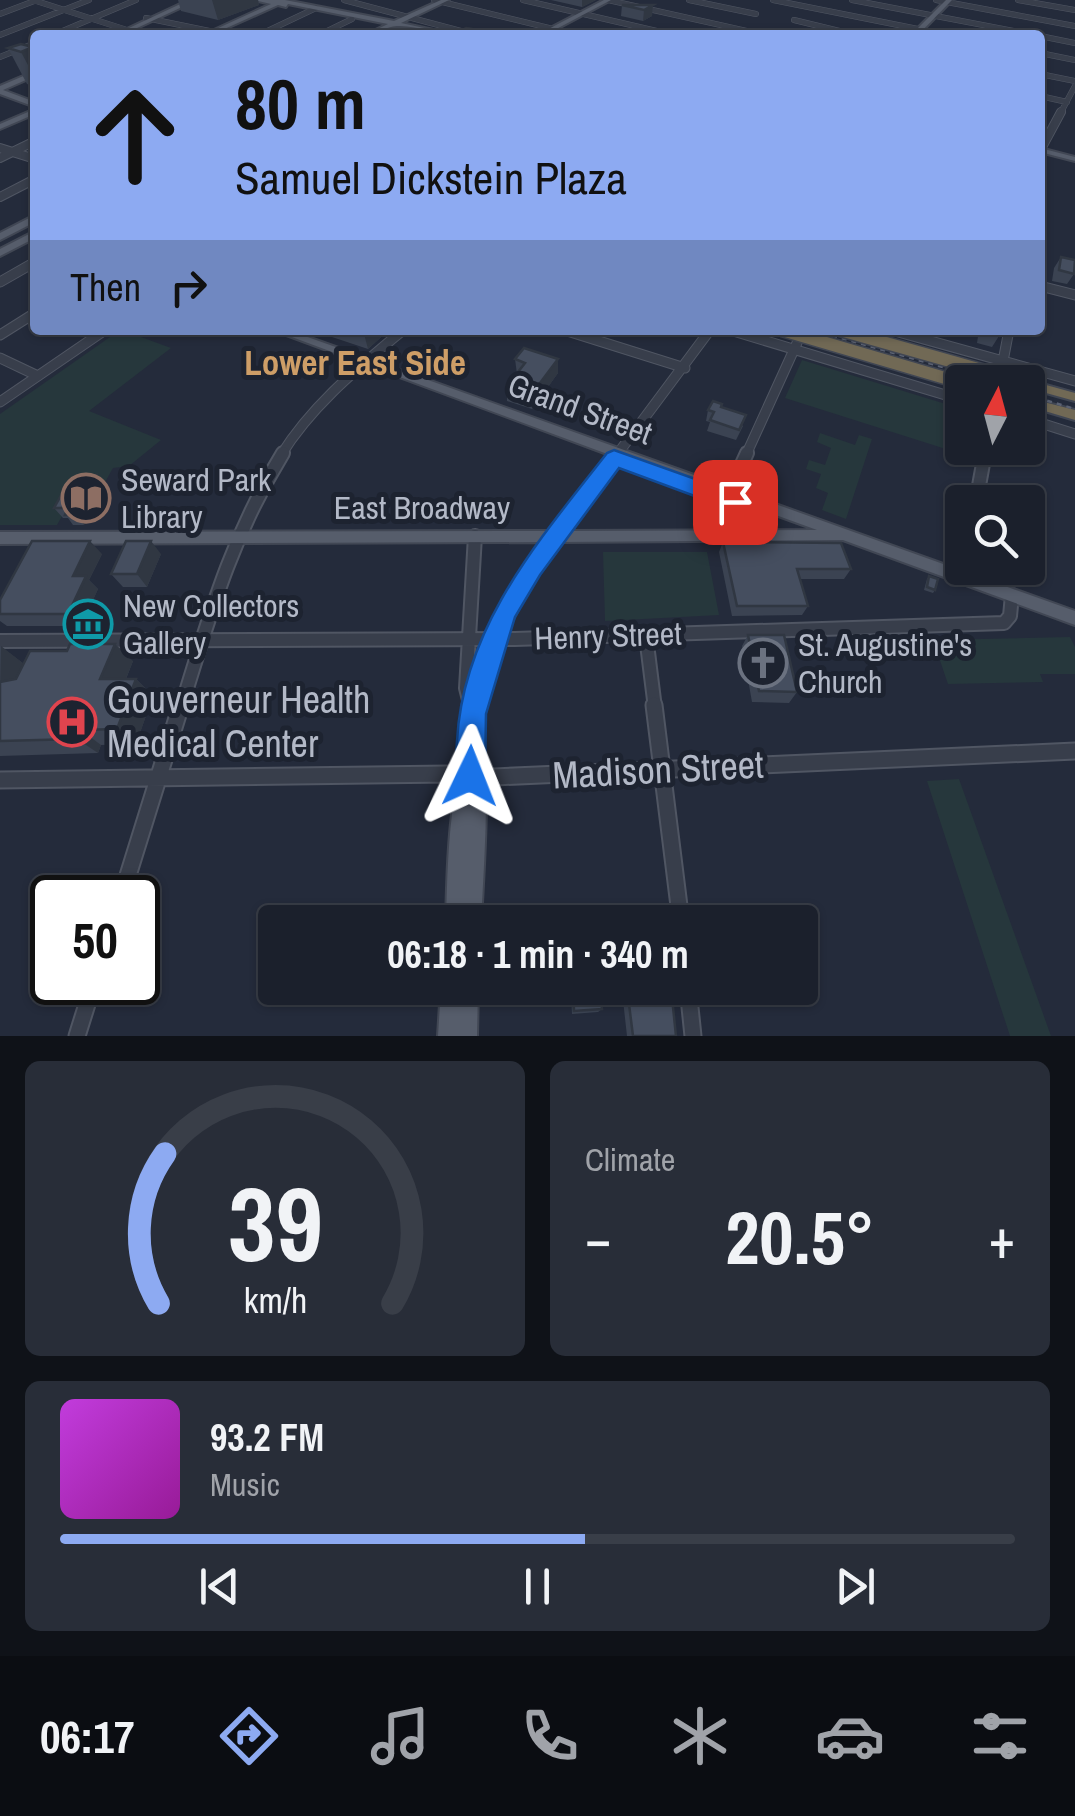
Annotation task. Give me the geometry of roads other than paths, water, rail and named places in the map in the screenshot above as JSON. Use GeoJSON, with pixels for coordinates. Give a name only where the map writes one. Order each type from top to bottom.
{"type":"FeatureCollection","features":[{"type":"Feature","properties":{"kind":"highway"},"geometry":{"type":"LineString","coordinates":[[799,335],[945,378]]}},
{"type":"Feature","properties":{"kind":"highway"},"geometry":{"type":"LineString","coordinates":[[858,335],[963,365]]}},
{"type":"Feature","properties":{"kind":"highway"},"geometry":{"type":"LineString","coordinates":[[1045,388],[1075,397]]}},
{"type":"Feature","properties":{"kind":"highway"},"geometry":{"type":"LineString","coordinates":[[1045,407],[1075,416]]}},
{"type":"Feature","properties":{"kind":"main road"},"geometry":{"type":"LineString","coordinates":[[123,30],[186,0]]}},
{"type":"Feature","properties":{"kind":"main road"},"geometry":{"type":"LineString","coordinates":[[149,18],[194,0]]}},
{"type":"Feature","properties":{"kind":"main road"},"geometry":{"type":"LineString","coordinates":[[256,0],[279,1],[390,25]]}},
{"type":"Feature","properties":{"kind":"main road"},"geometry":{"type":"LineString","coordinates":[[552,29],[608,0]]}},
{"type":"Feature","properties":{"kind":"main road"},"geometry":{"type":"LineString","coordinates":[[216,30],[279,1]]}},
{"type":"Feature","properties":{"kind":"main road"},"geometry":{"type":"LineString","coordinates":[[379,30],[441,1]]}},
{"type":"Feature","properties":{"kind":"main road"},"geometry":{"type":"LineString","coordinates":[[918,30],[948,1]]}},
{"type":"Feature","properties":{"kind":"main road"},"geometry":{"type":"LineString","coordinates":[[314,9],[412,30]]}},
{"type":"Feature","properties":{"kind":"main road"},"geometry":{"type":"LineString","coordinates":[[386,30],[390,25]]}},
{"type":"Feature","properties":{"kind":"main road"},"geometry":{"type":"LineString","coordinates":[[0,89],[30,71]]}},
{"type":"Feature","properties":{"kind":"main road"},"geometry":{"type":"LineString","coordinates":[[0,89],[30,95]]}},
{"type":"Feature","properties":{"kind":"main road"},"geometry":{"type":"LineString","coordinates":[[0,89],[30,105]]}},
{"type":"Feature","properties":{"kind":"main road"},"geometry":{"type":"LineString","coordinates":[[0,127],[30,111]]}},
{"type":"Feature","properties":{"kind":"main road"},"geometry":{"type":"LineString","coordinates":[[1045,154],[1075,161]]}},
{"type":"Feature","properties":{"kind":"main road"},"geometry":{"type":"LineString","coordinates":[[0,237],[30,221]]}},
{"type":"Feature","properties":{"kind":"main road"},"geometry":{"type":"LineString","coordinates":[[0,223],[30,234]]}},
{"type":"Feature","properties":{"kind":"main road"},"geometry":{"type":"LineString","coordinates":[[0,253],[30,237]]}},
{"type":"Feature","properties":{"kind":"main road","name":"Grand Street"},"geometry":{"type":"LineString","coordinates":[[300,335],[365,363],[727,496],[945,567]]}},
{"type":"Feature","properties":{"kind":"main road"},"geometry":{"type":"LineString","coordinates":[[457,905],[472,714],[494,639],[516,591],[617,455]]}},
{"type":"Feature","properties":{"kind":"main road","name":"East Broadway"},"geometry":{"type":"LineString","coordinates":[[0,538],[37,544],[238,536],[777,538],[843,534]]}},
{"type":"Feature","properties":{"kind":"main road","name":"Grand Street"},"geometry":{"type":"LineString","coordinates":[[990,585],[1075,618]]}},
{"type":"Feature","properties":{"kind":"main road"},"geometry":{"type":"LineString","coordinates":[[470,776],[477,794],[472,905]]}},
{"type":"Feature","properties":{"kind":"main road"},"geometry":{"type":"LineString","coordinates":[[450,1036],[451,1005]]}},
{"type":"Feature","properties":{"kind":"main road"},"geometry":{"type":"LineString","coordinates":[[466,1036],[467,1005]]}},
{"type":"Feature","properties":{"kind":"street"},"geometry":{"type":"LineString","coordinates":[[0,14],[35,0],[115,30]]}},
{"type":"Feature","properties":{"kind":"street"},"geometry":{"type":"LineString","coordinates":[[0,35],[89,0]]}},
{"type":"Feature","properties":{"kind":"street"},"geometry":{"type":"LineString","coordinates":[[65,30],[136,0]]}},
{"type":"Feature","properties":{"kind":"street"},"geometry":{"type":"LineString","coordinates":[[344,0],[458,30]]}},
{"type":"Feature","properties":{"kind":"street"},"geometry":{"type":"LineString","coordinates":[[523,0],[652,30]]}},
{"type":"Feature","properties":{"kind":"street"},"geometry":{"type":"LineString","coordinates":[[608,0],[744,30]]}},
{"type":"Feature","properties":{"kind":"street"},"geometry":{"type":"LineString","coordinates":[[689,0],[757,13],[732,30]]}},
{"type":"Feature","properties":{"kind":"street"},"geometry":{"type":"LineString","coordinates":[[852,0],[1006,30]]}},
{"type":"Feature","properties":{"kind":"street"},"geometry":{"type":"LineString","coordinates":[[936,0],[1075,26]]}},
{"type":"Feature","properties":{"kind":"street"},"geometry":{"type":"LineString","coordinates":[[1018,0],[1075,10]]}},
{"type":"Feature","properties":{"kind":"street"},"geometry":{"type":"LineString","coordinates":[[441,1],[556,30]]}},
{"type":"Feature","properties":{"kind":"street"},"geometry":{"type":"LineString","coordinates":[[775,1],[907,30]]}},
{"type":"Feature","properties":{"kind":"street"},"geometry":{"type":"LineString","coordinates":[[270,30],[314,9]]}},
{"type":"Feature","properties":{"kind":"street"},"geometry":{"type":"LineString","coordinates":[[149,18],[198,30]]}},
{"type":"Feature","properties":{"kind":"street"},"geometry":{"type":"LineString","coordinates":[[329,30],[352,18]]}},
{"type":"Feature","properties":{"kind":"street"},"geometry":{"type":"LineString","coordinates":[[794,20],[835,30]]}},
{"type":"Feature","properties":{"kind":"street"},"geometry":{"type":"LineString","coordinates":[[1045,37],[1075,43]]}},
{"type":"Feature","properties":{"kind":"street"},"geometry":{"type":"LineString","coordinates":[[1,56],[30,44]]}},
{"type":"Feature","properties":{"kind":"street"},"geometry":{"type":"LineString","coordinates":[[1045,55],[1075,60]]}},
{"type":"Feature","properties":{"kind":"street"},"geometry":{"type":"LineString","coordinates":[[1,56],[18,62]]}},
{"type":"Feature","properties":{"kind":"street"},"geometry":{"type":"LineString","coordinates":[[1045,75],[1075,84],[1050,122],[1045,138]]}},
{"type":"Feature","properties":{"kind":"street"},"geometry":{"type":"LineString","coordinates":[[1045,97],[1066,102]]}},
{"type":"Feature","properties":{"kind":"street"},"geometry":{"type":"LineString","coordinates":[[0,158],[30,143]]}},
{"type":"Feature","properties":{"kind":"street"},"geometry":{"type":"LineString","coordinates":[[0,148],[30,157]]}},
{"type":"Feature","properties":{"kind":"street"},"geometry":{"type":"LineString","coordinates":[[0,197],[30,182]]}},
{"type":"Feature","properties":{"kind":"street"},"geometry":{"type":"LineString","coordinates":[[0,282],[30,265]]}},
{"type":"Feature","properties":{"kind":"street"},"geometry":{"type":"LineString","coordinates":[[1045,287],[1075,295]]}},
{"type":"Feature","properties":{"kind":"street"},"geometry":{"type":"LineString","coordinates":[[0,335],[30,316]]}},
{"type":"Feature","properties":{"kind":"street"},"geometry":{"type":"LineString","coordinates":[[0,402],[98,335]]}},
{"type":"Feature","properties":{"kind":"street"},"geometry":{"type":"LineString","coordinates":[[128,875],[238,536],[270,472],[298,428],[396,335]]}},
{"type":"Feature","properties":{"kind":"street"},"geometry":{"type":"LineString","coordinates":[[598,335],[685,368]]}},
{"type":"Feature","properties":{"kind":"street"},"geometry":{"type":"LineString","coordinates":[[617,455],[707,335]]}},
{"type":"Feature","properties":{"kind":"street"},"geometry":{"type":"LineString","coordinates":[[747,335],[945,395]]}},
{"type":"Feature","properties":{"kind":"street"},"geometry":{"type":"LineString","coordinates":[[727,496],[801,335]]}},
{"type":"Feature","properties":{"kind":"street"},"geometry":{"type":"LineString","coordinates":[[890,378],[904,335]]}},
{"type":"Feature","properties":{"kind":"street"},"geometry":{"type":"LineString","coordinates":[[908,335],[1075,382]]}},
{"type":"Feature","properties":{"kind":"street"},"geometry":{"type":"LineString","coordinates":[[1003,365],[1008,335]]}},
{"type":"Feature","properties":{"kind":"street"},"geometry":{"type":"LineString","coordinates":[[0,358],[38,376]]}},
{"type":"Feature","properties":{"kind":"street"},"geometry":{"type":"LineString","coordinates":[[1045,425],[1075,434]]}},
{"type":"Feature","properties":{"kind":"street"},"geometry":{"type":"LineString","coordinates":[[472,714],[466,688],[475,536]]}},
{"type":"Feature","properties":{"kind":"street","name":"Henry Street"},"geometry":{"type":"LineString","coordinates":[[0,641],[494,639],[1004,623],[1010,616],[1012,595]]}},
{"type":"Feature","properties":{"kind":"street"},"geometry":{"type":"LineString","coordinates":[[646,636],[679,905]]}},
{"type":"Feature","properties":{"kind":"street","name":"Madison Street"},"geometry":{"type":"LineString","coordinates":[[0,780],[470,776],[1075,751]]}},
{"type":"Feature","properties":{"kind":"street"},"geometry":{"type":"LineString","coordinates":[[78,1036],[87,1005]]}},
{"type":"Feature","properties":{"kind":"street"},"geometry":{"type":"LineString","coordinates":[[690,1005],[693,1036]]}},
{"type":"Feature","properties":{"kind":"railway"},"geometry":{"type":"LineString","coordinates":[[830,335],[945,368]]}},
{"type":"Feature","properties":{"kind":"railway"},"geometry":{"type":"LineString","coordinates":[[1045,400],[1075,409]]}},
{"type":"Feature","properties":{"kind":"place","name":"Seward Park Library"},"geometry":{"type":"Point","coordinates":[86,498]}},
{"type":"Feature","properties":{"kind":"place","name":"New Collectors Gallery"},"geometry":{"type":"Point","coordinates":[88,624]}},
{"type":"Feature","properties":{"kind":"place","name":"St. Augustine's Church"},"geometry":{"type":"Point","coordinates":[763,663]}},
{"type":"Feature","properties":{"kind":"place","name":"Gouverneur Health Medical Center"},"geometry":{"type":"Point","coordinates":[72,722]}},
{"type":"Feature","properties":{"kind":"district","name":"Lower East Side"},"geometry":{"type":"Point","coordinates":[355,363]}}]}
